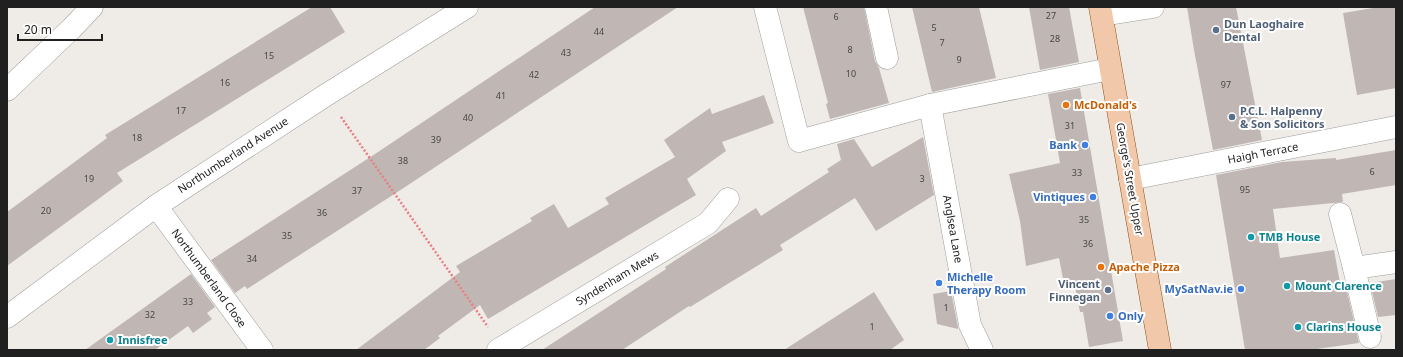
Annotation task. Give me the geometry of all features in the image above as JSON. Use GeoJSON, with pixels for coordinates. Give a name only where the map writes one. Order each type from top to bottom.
{"type":"FeatureCollection","features":[{"type":"Feature","properties":{"kind":"main road","name":"George's Street Upper"},"geometry":{"type":"LineString","coordinates":[[1101,11],[1160,350]]}},
{"type":"Feature","properties":{"kind":"street"},"geometry":{"type":"LineString","coordinates":[[7,90],[92,7]]}},
{"type":"Feature","properties":{"kind":"street","name":"Northumberland Avenue"},"geometry":{"type":"LineString","coordinates":[[7,317],[156,206],[326,95],[468,7]]}},
{"type":"Feature","properties":{"kind":"street"},"geometry":{"type":"LineString","coordinates":[[765,7],[799,141],[930,105],[1110,68]]}},
{"type":"Feature","properties":{"kind":"street"},"geometry":{"type":"LineString","coordinates":[[876,7],[887,58]]}},
{"type":"Feature","properties":{"kind":"street"},"geometry":{"type":"LineString","coordinates":[[1101,11],[1153,7]]}},
{"type":"Feature","properties":{"kind":"street","name":"Anglsea Lane"},"geometry":{"type":"LineString","coordinates":[[930,105],[970,325],[982,350]]}},
{"type":"Feature","properties":{"kind":"street","name":"Haigh Terrace"},"geometry":{"type":"LineString","coordinates":[[1130,179],[1396,128]]}},
{"type":"Feature","properties":{"kind":"street","name":"Syndenham Mews"},"geometry":{"type":"LineString","coordinates":[[500,349],[708,223],[728,199]]}},
{"type":"Feature","properties":{"kind":"street","name":"Northumberland Close"},"geometry":{"type":"LineString","coordinates":[[156,206],[262,350]]}},
{"type":"Feature","properties":{"kind":"street"},"geometry":{"type":"LineString","coordinates":[[1340,214],[1370,337]]}},
{"type":"Feature","properties":{"kind":"street"},"geometry":{"type":"LineString","coordinates":[[1354,268],[1396,262]]}},
{"type":"Feature","properties":{"kind":"path"},"geometry":{"type":"LineString","coordinates":[[326,95],[500,349]]}},
{"type":"Feature","properties":{"kind":"building"},"geometry":{"type":"Polygon","coordinates":[[[312,7],[330,7],[345,32],[117,173],[123,181],[7,266],[7,212],[107,138],[105,135],[312,7]]]}},
{"type":"Feature","properties":{"kind":"building"},"geometry":{"type":"Polygon","coordinates":[[[595,7],[678,7],[399,191],[247,289],[245,286],[235,293],[211,260],[375,154],[595,7]]]}},
{"type":"Feature","properties":{"kind":"building"},"geometry":{"type":"Polygon","coordinates":[[[803,7],[864,7],[875,61],[879,68],[889,103],[830,119],[826,104],[828,103],[803,7]]]}},
{"type":"Feature","properties":{"kind":"building"},"geometry":{"type":"Polygon","coordinates":[[[912,7],[979,7],[996,78],[932,92],[912,7]]]}},
{"type":"Feature","properties":{"kind":"building"},"geometry":{"type":"Polygon","coordinates":[[[1029,7],[1069,7],[1079,62],[1040,70],[1029,7]]]}},
{"type":"Feature","properties":{"kind":"building"},"geometry":{"type":"Polygon","coordinates":[[[1187,7],[1236,7],[1262,140],[1213,150],[1187,7]]]}},
{"type":"Feature","properties":{"kind":"building"},"geometry":{"type":"Polygon","coordinates":[[[1379,7],[1396,7],[1396,88],[1357,95],[1343,13],[1379,7]]]}},
{"type":"Feature","properties":{"kind":"building"},"geometry":{"type":"Polygon","coordinates":[[[1080,88],[1123,341],[1089,347],[1083,312],[1080,312],[1074,282],[1064,284],[1059,258],[1026,266],[1020,221],[1009,174],[1060,163],[1048,94],[1080,88]]]}},
{"type":"Feature","properties":{"kind":"building"},"geometry":{"type":"Polygon","coordinates":[[[764,95],[774,123],[722,142],[726,151],[687,179],[696,195],[488,319],[480,305],[438,336],[440,338],[424,350],[356,350],[460,272],[456,266],[532,221],[530,218],[554,204],[568,228],[609,204],[605,198],[675,157],[664,140],[710,108],[712,114],[764,95]]]}},
{"type":"Feature","properties":{"kind":"building"},"geometry":{"type":"Polygon","coordinates":[[[923,137],[934,195],[876,231],[855,198],[780,245],[783,250],[690,307],[689,306],[622,350],[542,350],[756,208],[761,216],[829,172],[827,169],[841,160],[837,144],[854,139],[872,167],[923,137]]]}},
{"type":"Feature","properties":{"kind":"building"},"geometry":{"type":"Polygon","coordinates":[[[1396,150],[1396,185],[1342,194],[1343,202],[1273,209],[1280,258],[1334,250],[1341,288],[1346,287],[1359,343],[1310,350],[1245,350],[1216,175],[1282,162],[1336,158],[1336,160],[1396,150]]]}},
{"type":"Feature","properties":{"kind":"building"},"geometry":{"type":"Polygon","coordinates":[[[191,274],[215,307],[207,313],[212,319],[193,333],[188,326],[155,350],[85,350],[191,274]]]}},
{"type":"Feature","properties":{"kind":"building"},"geometry":{"type":"Polygon","coordinates":[[[1396,279],[1396,315],[1378,317],[1370,283],[1396,279]]]}},
{"type":"Feature","properties":{"kind":"building"},"geometry":{"type":"Polygon","coordinates":[[[951,291],[958,329],[937,324],[933,294],[951,291]]]}},
{"type":"Feature","properties":{"kind":"building"},"geometry":{"type":"Polygon","coordinates":[[[874,292],[904,340],[890,350],[784,350],[874,292]]]}},
{"type":"Feature","properties":{"kind":"place","name":"Dun Laoghaire Dental"},"geometry":{"type":"Point","coordinates":[1216,30]}},
{"type":"Feature","properties":{"kind":"place","name":"McDonald's"},"geometry":{"type":"Point","coordinates":[1066,105]}},
{"type":"Feature","properties":{"kind":"place","name":"P.C.L. Halpenny & Son Solicitors"},"geometry":{"type":"Point","coordinates":[1232,117]}},
{"type":"Feature","properties":{"kind":"place","name":"Bank"},"geometry":{"type":"Point","coordinates":[1085,145]}},
{"type":"Feature","properties":{"kind":"place","name":"Vintiques"},"geometry":{"type":"Point","coordinates":[1093,197]}},
{"type":"Feature","properties":{"kind":"place","name":"TMB House"},"geometry":{"type":"Point","coordinates":[1251,237]}},
{"type":"Feature","properties":{"kind":"place","name":"Apache Pizza"},"geometry":{"type":"Point","coordinates":[1101,267]}},
{"type":"Feature","properties":{"kind":"place","name":"Michelle Therapy Room"},"geometry":{"type":"Point","coordinates":[939,283]}},
{"type":"Feature","properties":{"kind":"place","name":"Mount Clarence"},"geometry":{"type":"Point","coordinates":[1287,286]}},
{"type":"Feature","properties":{"kind":"place","name":"MySatNav.ie"},"geometry":{"type":"Point","coordinates":[1241,289]}},
{"type":"Feature","properties":{"kind":"place","name":"Vincent Finnegan"},"geometry":{"type":"Point","coordinates":[1108,290]}},
{"type":"Feature","properties":{"kind":"place","name":"Only"},"geometry":{"type":"Point","coordinates":[1110,316]}},
{"type":"Feature","properties":{"kind":"place","name":"Clarins House"},"geometry":{"type":"Point","coordinates":[1298,327]}},
{"type":"Feature","properties":{"kind":"place","name":"Innisfree"},"geometry":{"type":"Point","coordinates":[110,340]}}]}
